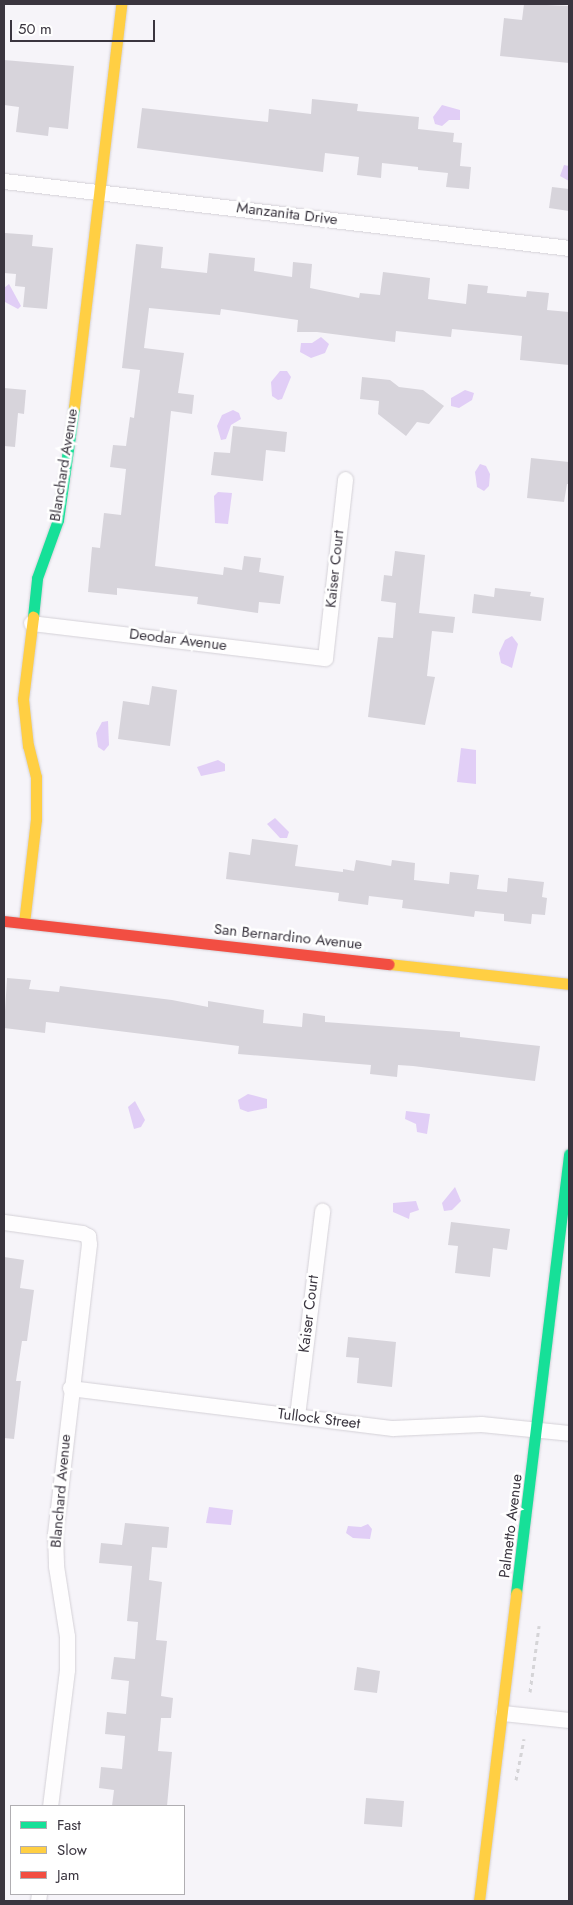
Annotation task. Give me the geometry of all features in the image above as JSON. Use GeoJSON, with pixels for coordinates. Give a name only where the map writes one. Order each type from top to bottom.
{"type":"FeatureCollection","features":[{"type":"Feature","properties":{"kind":"street","name":"Blanchard Avenue"},"geometry":{"type":"LineString","coordinates":[[24,923],[36,819],[36,778],[28,746],[23,699],[31,623],[38,578],[58,520],[66,474],[121,4]]}},
{"type":"Feature","properties":{"kind":"street","name":"Manzanita Drive"},"geometry":{"type":"LineString","coordinates":[[4,181],[569,248]]}},
{"type":"Feature","properties":{"kind":"street","name":"Kaiser Court"},"geometry":{"type":"LineString","coordinates":[[325,658],[345,479]]}},
{"type":"Feature","properties":{"kind":"street","name":"Deodar Avenue"},"geometry":{"type":"LineString","coordinates":[[31,623],[325,658]]}},
{"type":"Feature","properties":{"kind":"street","name":"San Bernardino Avenue"},"geometry":{"type":"LineString","coordinates":[[4,920],[569,984]]}},
{"type":"Feature","properties":{"kind":"street","name":"Palmetto Avenue"},"geometry":{"type":"LineString","coordinates":[[479,1901],[569,1154]]}},
{"type":"Feature","properties":{"kind":"street","name":"Kaiser Court"},"geometry":{"type":"LineString","coordinates":[[297,1416],[322,1211]]}},
{"type":"Feature","properties":{"kind":"street","name":"Blanchard Avenue"},"geometry":{"type":"LineString","coordinates":[[4,1222],[88,1236],[70,1388],[54,1550],[67,1636],[67,1670],[50,1805]]}},
{"type":"Feature","properties":{"kind":"street","name":"Tullock Street"},"geometry":{"type":"LineString","coordinates":[[70,1388],[393,1428],[461,1423],[569,1433]]}},
{"type":"Feature","properties":{"kind":"street"},"geometry":{"type":"LineString","coordinates":[[503,1713],[569,1720]]}},
{"type":"Feature","properties":{"kind":"path"},"geometry":{"type":"LineString","coordinates":[[530,1692],[539,1626]]}},
{"type":"Feature","properties":{"kind":"path"},"geometry":{"type":"LineString","coordinates":[[516,1780],[524,1739]]}},
{"type":"Feature","properties":{"kind":"shaded area"},"geometry":{"type":"Polygon","coordinates":[[[442,105],[460,110],[460,120],[449,120],[442,126],[435,124],[433,117],[442,105]]]}},
{"type":"Feature","properties":{"kind":"shaded area"},"geometry":{"type":"Polygon","coordinates":[[[564,165],[569,166],[569,181],[560,176],[564,165]]]}},
{"type":"Feature","properties":{"kind":"shaded area"},"geometry":{"type":"Polygon","coordinates":[[[9,284],[21,306],[18,309],[5,302],[4,288],[9,284]]]}},
{"type":"Feature","properties":{"kind":"shaded area"},"geometry":{"type":"Polygon","coordinates":[[[321,337],[329,344],[325,353],[311,358],[300,352],[301,343],[312,343],[321,337]]]}},
{"type":"Feature","properties":{"kind":"shaded area"},"geometry":{"type":"Polygon","coordinates":[[[280,371],[287,371],[291,377],[282,399],[278,400],[272,396],[271,382],[280,371]]]}},
{"type":"Feature","properties":{"kind":"shaded area"},"geometry":{"type":"Polygon","coordinates":[[[465,390],[474,393],[472,400],[459,408],[451,406],[451,398],[465,390]]]}},
{"type":"Feature","properties":{"kind":"shaded area"},"geometry":{"type":"Polygon","coordinates":[[[233,410],[239,413],[241,419],[231,425],[226,439],[221,440],[217,426],[222,415],[233,410]]]}},
{"type":"Feature","properties":{"kind":"shaded area"},"geometry":{"type":"Polygon","coordinates":[[[480,464],[486,466],[490,474],[489,486],[484,491],[477,487],[475,472],[480,464]]]}},
{"type":"Feature","properties":{"kind":"shaded area"},"geometry":{"type":"Polygon","coordinates":[[[218,492],[232,493],[228,524],[215,523],[214,496],[218,492]]]}},
{"type":"Feature","properties":{"kind":"shaded area"},"geometry":{"type":"Polygon","coordinates":[[[512,636],[518,644],[512,668],[501,663],[499,653],[505,640],[512,636]]]}},
{"type":"Feature","properties":{"kind":"shaded area"},"geometry":{"type":"Polygon","coordinates":[[[108,721],[109,745],[104,751],[98,747],[96,733],[102,722],[108,721]]]}},
{"type":"Feature","properties":{"kind":"shaded area"},"geometry":{"type":"Polygon","coordinates":[[[461,748],[476,750],[476,784],[457,782],[461,748]]]}},
{"type":"Feature","properties":{"kind":"shaded area"},"geometry":{"type":"Polygon","coordinates":[[[218,760],[225,764],[225,771],[201,776],[197,767],[218,760]]]}},
{"type":"Feature","properties":{"kind":"shaded area"},"geometry":{"type":"Polygon","coordinates":[[[275,818],[289,832],[287,838],[280,838],[267,824],[275,818]]]}},
{"type":"Feature","properties":{"kind":"shaded area"},"geometry":{"type":"Polygon","coordinates":[[[248,1094],[267,1099],[267,1108],[248,1112],[240,1109],[238,1100],[248,1094]]]}},
{"type":"Feature","properties":{"kind":"shaded area"},"geometry":{"type":"Polygon","coordinates":[[[135,1101],[145,1120],[141,1127],[134,1129],[128,1107],[135,1101]]]}},
{"type":"Feature","properties":{"kind":"shaded area"},"geometry":{"type":"Polygon","coordinates":[[[406,1111],[430,1114],[427,1134],[417,1132],[416,1124],[405,1119],[406,1111]]]}},
{"type":"Feature","properties":{"kind":"shaded area"},"geometry":{"type":"Polygon","coordinates":[[[455,1187],[461,1201],[452,1210],[444,1211],[442,1203],[455,1187]]]}},
{"type":"Feature","properties":{"kind":"shaded area"},"geometry":{"type":"Polygon","coordinates":[[[416,1201],[419,1210],[410,1213],[409,1219],[393,1212],[393,1203],[416,1201]]]}},
{"type":"Feature","properties":{"kind":"shaded area"},"geometry":{"type":"Polygon","coordinates":[[[209,1507],[233,1510],[231,1525],[206,1523],[209,1507]]]}},
{"type":"Feature","properties":{"kind":"shaded area"},"geometry":{"type":"Polygon","coordinates":[[[368,1524],[372,1529],[370,1539],[353,1538],[346,1533],[348,1526],[361,1527],[368,1524]]]}},
{"type":"Feature","properties":{"kind":"building"},"geometry":{"type":"Polygon","coordinates":[[[524,4],[569,6],[569,63],[500,56],[504,18],[522,20],[524,4]]]}},
{"type":"Feature","properties":{"kind":"building"},"geometry":{"type":"Polygon","coordinates":[[[4,60],[74,66],[68,129],[49,127],[48,136],[16,132],[19,107],[4,105],[4,60]]]}},
{"type":"Feature","properties":{"kind":"building"},"geometry":{"type":"Polygon","coordinates":[[[312,99],[358,104],[357,111],[419,117],[418,129],[454,133],[453,142],[462,143],[460,166],[471,167],[469,189],[446,187],[448,173],[418,170],[418,167],[382,163],[381,178],[357,175],[359,157],[325,153],[323,172],[137,148],[142,108],[268,122],[269,109],[311,114],[312,99]]]}},
{"type":"Feature","properties":{"kind":"building"},"geometry":{"type":"Polygon","coordinates":[[[552,187],[569,189],[569,211],[549,208],[552,187]]]}},
{"type":"Feature","properties":{"kind":"building"},"geometry":{"type":"Polygon","coordinates":[[[5,233],[33,235],[32,246],[53,248],[47,309],[23,307],[25,287],[15,286],[16,274],[4,273],[5,233]]]}},
{"type":"Feature","properties":{"kind":"building"},"geometry":{"type":"Polygon","coordinates":[[[136,244],[163,247],[161,268],[207,273],[209,253],[255,258],[254,271],[292,277],[293,262],[312,264],[310,288],[359,298],[360,293],[380,295],[383,272],[430,278],[428,299],[466,304],[468,284],[488,286],[487,293],[526,297],[527,291],[549,293],[547,310],[569,312],[569,365],[520,360],[522,336],[452,329],[451,337],[396,331],[395,342],[317,332],[297,332],[298,320],[221,309],[220,315],[149,308],[144,348],[184,353],[178,393],[194,395],[192,414],[171,411],[155,566],[223,575],[224,567],[242,570],[244,556],[261,558],[259,572],[284,576],[280,604],[259,602],[258,613],[197,604],[198,597],[117,588],[117,595],[88,592],[92,547],[100,548],[104,513],[121,515],[126,469],[110,467],[113,445],[126,446],[130,417],[134,418],[140,370],[122,368],[136,244]]]}},
{"type":"Feature","properties":{"kind":"building"},"geometry":{"type":"Polygon","coordinates":[[[362,377],[390,380],[399,387],[423,390],[444,406],[429,424],[417,422],[406,436],[378,414],[379,401],[360,399],[362,377]]]}},
{"type":"Feature","properties":{"kind":"building"},"geometry":{"type":"Polygon","coordinates":[[[4,388],[26,390],[24,414],[18,413],[15,447],[4,446],[4,388]]]}},
{"type":"Feature","properties":{"kind":"building"},"geometry":{"type":"Polygon","coordinates":[[[233,426],[287,432],[285,452],[266,450],[263,481],[211,475],[214,452],[230,453],[233,426]]]}},
{"type":"Feature","properties":{"kind":"building"},"geometry":{"type":"Polygon","coordinates":[[[531,458],[569,462],[569,484],[567,484],[564,502],[527,498],[531,458]]]}},
{"type":"Feature","properties":{"kind":"building"},"geometry":{"type":"Polygon","coordinates":[[[395,551],[425,555],[419,613],[455,617],[453,633],[432,631],[427,676],[435,677],[425,725],[368,717],[378,637],[393,638],[396,603],[381,601],[384,575],[392,576],[395,551]]]}},
{"type":"Feature","properties":{"kind":"building"},"geometry":{"type":"Polygon","coordinates":[[[495,588],[531,592],[530,596],[544,598],[541,621],[472,613],[474,594],[494,597],[495,588]]]}},
{"type":"Feature","properties":{"kind":"building"},"geometry":{"type":"Polygon","coordinates":[[[152,686],[177,690],[170,746],[118,739],[123,701],[149,705],[152,686]]]}},
{"type":"Feature","properties":{"kind":"building"},"geometry":{"type":"Polygon","coordinates":[[[252,839],[298,845],[295,866],[343,872],[343,869],[354,871],[356,860],[391,866],[392,860],[415,863],[414,880],[449,884],[450,872],[479,875],[477,889],[507,892],[508,878],[544,882],[542,897],[547,898],[545,915],[532,914],[531,924],[504,921],[504,914],[475,911],[474,917],[402,908],[403,900],[369,896],[368,905],[338,901],[339,893],[226,879],[229,852],[250,855],[252,839]]]}},
{"type":"Feature","properties":{"kind":"building"},"geometry":{"type":"Polygon","coordinates":[[[7,978],[31,980],[29,989],[59,992],[60,986],[172,1000],[208,1007],[208,1001],[264,1010],[263,1023],[302,1027],[303,1013],[325,1016],[325,1022],[460,1032],[460,1037],[540,1046],[535,1081],[398,1065],[397,1077],[370,1074],[371,1065],[238,1054],[239,1046],[46,1022],[45,1033],[4,1028],[7,978]]]}},
{"type":"Feature","properties":{"kind":"building"},"geometry":{"type":"Polygon","coordinates":[[[451,1222],[510,1229],[507,1250],[493,1248],[490,1277],[455,1273],[458,1246],[448,1245],[451,1222]]]}},
{"type":"Feature","properties":{"kind":"building"},"geometry":{"type":"Polygon","coordinates":[[[4,1257],[24,1260],[20,1288],[34,1290],[27,1341],[22,1341],[16,1381],[21,1381],[14,1439],[4,1438],[4,1257]]]}},
{"type":"Feature","properties":{"kind":"building"},"geometry":{"type":"Polygon","coordinates":[[[348,1337],[396,1342],[392,1387],[357,1383],[359,1358],[346,1357],[348,1337]]]}},
{"type":"Feature","properties":{"kind":"building"},"geometry":{"type":"Polygon","coordinates":[[[125,1523],[169,1527],[167,1548],[152,1547],[149,1580],[162,1582],[156,1640],[167,1641],[161,1696],[173,1698],[171,1718],[161,1718],[158,1751],[172,1752],[167,1805],[112,1805],[114,1790],[99,1788],[101,1767],[122,1769],[125,1736],[105,1734],[107,1712],[126,1714],[129,1681],[111,1679],[114,1657],[135,1659],[138,1622],[127,1621],[132,1566],[99,1563],[101,1543],[122,1545],[125,1523]]]}},
{"type":"Feature","properties":{"kind":"building"},"geometry":{"type":"Polygon","coordinates":[[[357,1667],[380,1671],[377,1693],[354,1690],[357,1667]]]}},
{"type":"Feature","properties":{"kind":"building"},"geometry":{"type":"Polygon","coordinates":[[[366,1798],[404,1801],[402,1827],[364,1824],[366,1798]]]}},
{"type":"Feature","properties":{"kind":"traffic: fast"},"geometry":{"type":"LineString","coordinates":[[33,617],[37,578],[58,520],[74,407]]}},
{"type":"Feature","properties":{"kind":"traffic: fast"},"geometry":{"type":"LineString","coordinates":[[516,1593],[569,1154]]}},
{"type":"Feature","properties":{"kind":"traffic: slow"},"geometry":{"type":"LineString","coordinates":[[74,407],[121,4]]}},
{"type":"Feature","properties":{"kind":"traffic: slow"},"geometry":{"type":"LineString","coordinates":[[24,923],[36,819],[36,777],[28,746],[23,699],[33,617]]}},
{"type":"Feature","properties":{"kind":"traffic: slow"},"geometry":{"type":"LineString","coordinates":[[389,964],[569,984]]}},
{"type":"Feature","properties":{"kind":"traffic: slow"},"geometry":{"type":"LineString","coordinates":[[479,1901],[516,1593]]}},
{"type":"Feature","properties":{"kind":"traffic: jam"},"geometry":{"type":"LineString","coordinates":[[4,921],[389,964]]}}]}
